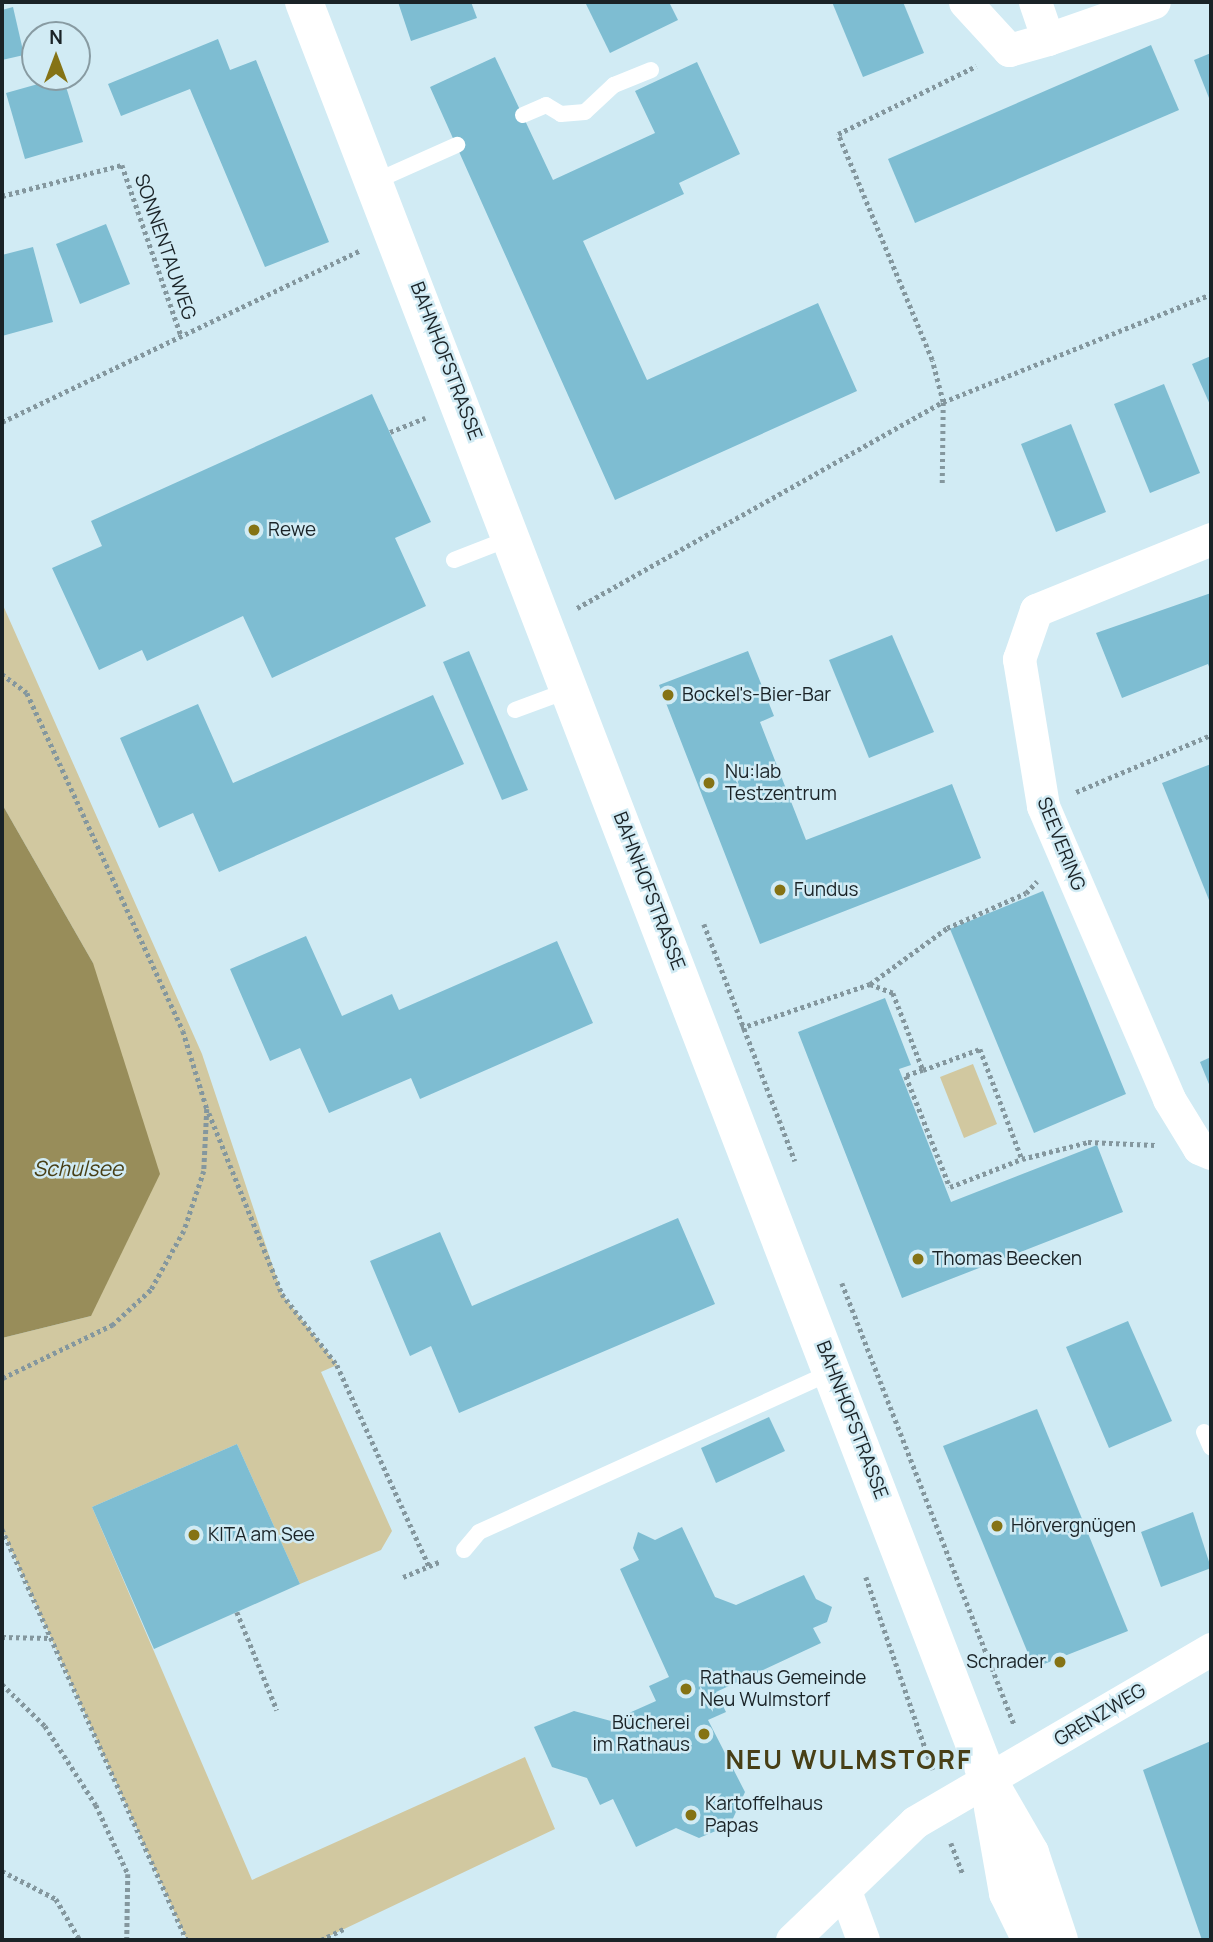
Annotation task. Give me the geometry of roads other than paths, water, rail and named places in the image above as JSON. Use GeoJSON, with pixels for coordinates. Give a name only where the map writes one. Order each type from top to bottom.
{"type":"FeatureCollection","features":[{"type":"Feature","properties":{"kind":"street","name":"BAHNHOFSTRASSE"},"geometry":{"type":"LineString","coordinates":[[304,2],[397,233],[514,537],[570,690],[834,1371],[989,1782],[1030,1853],[1059,1940]]}},
{"type":"Feature","properties":{"kind":"street"},"geometry":{"type":"LineString","coordinates":[[965,2],[1009,50],[1154,2]]}},
{"type":"Feature","properties":{"kind":"street"},"geometry":{"type":"LineString","coordinates":[[1035,2],[1048,39]]}},
{"type":"Feature","properties":{"kind":"street","name":"SEEVERING"},"geometry":{"type":"LineString","coordinates":[[1205,1150],[1169,1099],[1043,806],[1019,659],[1036,610],[1211,539]]}},
{"type":"Feature","properties":{"kind":"street","name":"GRENZWEG"},"geometry":{"type":"LineString","coordinates":[[792,1940],[915,1822],[989,1782],[1211,1650]]}},
{"type":"Feature","properties":{"kind":"street","name":"BAHNHOFSTRASSE"},"geometry":{"type":"LineString","coordinates":[[989,1782],[1008,1894],[1031,1940]]}},
{"type":"Feature","properties":{"kind":"street"},"geometry":{"type":"LineString","coordinates":[[845,1891],[863,1940]]}},
{"type":"Feature","properties":{"kind":"lane"},"geometry":{"type":"LineString","coordinates":[[523,115],[546,105],[561,114],[585,112],[614,85],[651,71]]}},
{"type":"Feature","properties":{"kind":"lane"},"geometry":{"type":"LineString","coordinates":[[376,181],[457,145]]}},
{"type":"Feature","properties":{"kind":"lane"},"geometry":{"type":"LineString","coordinates":[[454,560],[514,537]]}},
{"type":"Feature","properties":{"kind":"lane"},"geometry":{"type":"LineString","coordinates":[[515,710],[570,690]]}},
{"type":"Feature","properties":{"kind":"lane"},"geometry":{"type":"LineString","coordinates":[[464,1550],[479,1532],[834,1371]]}},
{"type":"Feature","properties":{"kind":"lane"},"geometry":{"type":"LineString","coordinates":[[1204,1432],[1211,1448]]}},
{"type":"Feature","properties":{"kind":"water","name":"Schulsee"},"geometry":{"type":"Polygon","coordinates":[[[2,804],[93,963],[160,1174],[91,1316],[2,1338],[2,804]]]}},
{"type":"Feature","properties":{"kind":"place","name":"Rewe"},"geometry":{"type":"Point","coordinates":[254,530]}},
{"type":"Feature","properties":{"kind":"place","name":"Bockel's-Bier-Bar"},"geometry":{"type":"Point","coordinates":[668,695]}},
{"type":"Feature","properties":{"kind":"place","name":"Nu:lab Testzentrum"},"geometry":{"type":"Point","coordinates":[709,783]}},
{"type":"Feature","properties":{"kind":"place","name":"Fundus"},"geometry":{"type":"Point","coordinates":[780,890]}},
{"type":"Feature","properties":{"kind":"place","name":"Thomas Beecken"},"geometry":{"type":"Point","coordinates":[918,1259]}},
{"type":"Feature","properties":{"kind":"place","name":"Hörvergnügen"},"geometry":{"type":"Point","coordinates":[997,1526]}},
{"type":"Feature","properties":{"kind":"place","name":"KITA am See"},"geometry":{"type":"Point","coordinates":[194,1535]}},
{"type":"Feature","properties":{"kind":"place","name":"Schrader"},"geometry":{"type":"Point","coordinates":[1060,1662]}},
{"type":"Feature","properties":{"kind":"place","name":"Rathaus Gemeinde Neu Wulmstorf"},"geometry":{"type":"Point","coordinates":[686,1689]}},
{"type":"Feature","properties":{"kind":"place","name":"Bücherei im Rathaus"},"geometry":{"type":"Point","coordinates":[704,1734]}},
{"type":"Feature","properties":{"kind":"place","name":"Kartoffelhaus Papas"},"geometry":{"type":"Point","coordinates":[691,1815]}},
{"type":"Feature","properties":{"kind":"district","name":"NEU WULMSTORF"},"geometry":{"type":"Point","coordinates":[849,1760]}}]}
